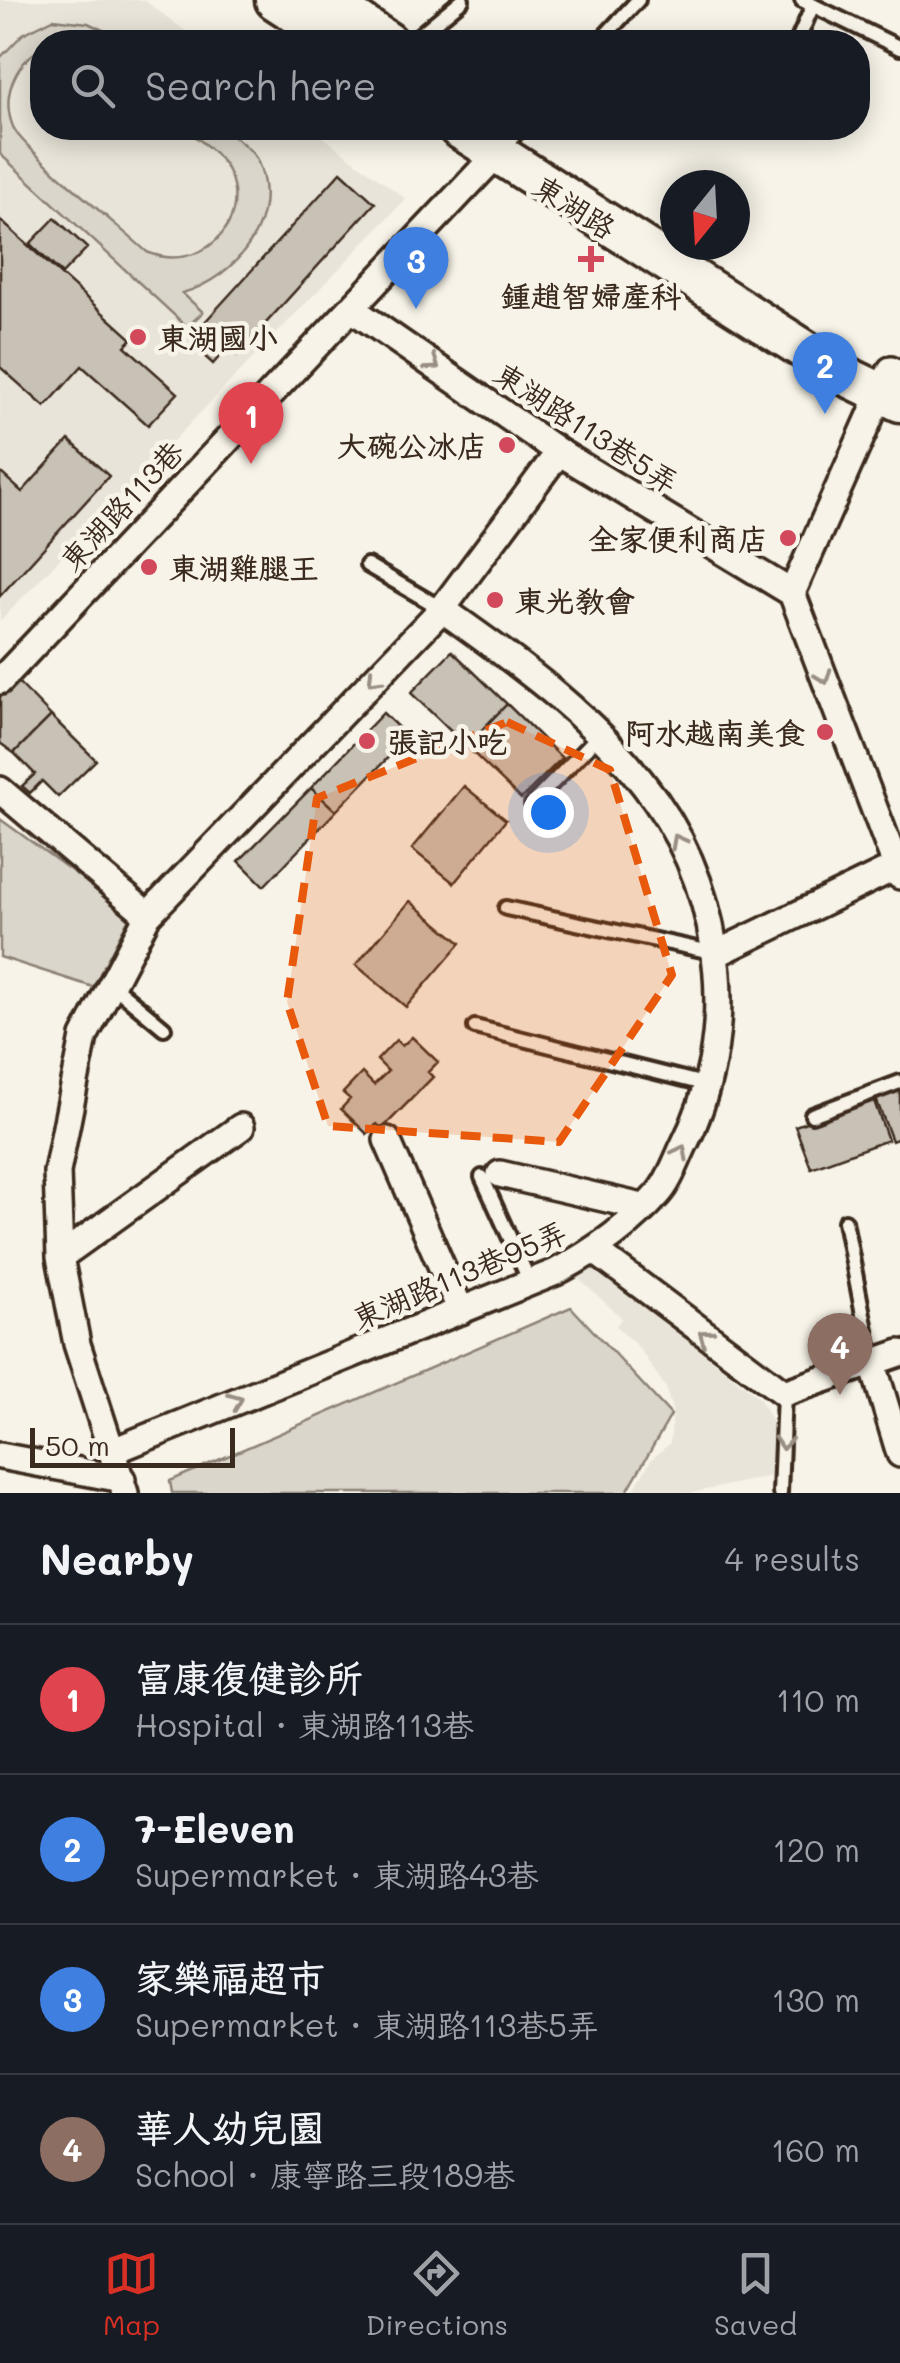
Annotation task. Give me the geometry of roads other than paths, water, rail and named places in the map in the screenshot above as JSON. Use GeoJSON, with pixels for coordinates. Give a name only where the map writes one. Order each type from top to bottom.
{"type":"FeatureCollection","features":[{"type":"Feature","properties":{"kind":"street"},"geometry":{"type":"LineString","coordinates":[[275,0],[321,30]]}},
{"type":"Feature","properties":{"kind":"street"},"geometry":{"type":"LineString","coordinates":[[326,0],[370,30]]}},
{"type":"Feature","properties":{"kind":"street","name":"東湖路113巷"},"geometry":{"type":"LineString","coordinates":[[0,681],[352,309],[503,140]]}},
{"type":"Feature","properties":{"kind":"street","name":"東湖路"},"geometry":{"type":"LineString","coordinates":[[510,140],[844,375],[893,385]]}},
{"type":"Feature","properties":{"kind":"street","name":"東湖路"},"geometry":{"type":"LineString","coordinates":[[511,140],[660,232]]}},
{"type":"Feature","properties":{"kind":"street","name":"東湖路"},"geometry":{"type":"LineString","coordinates":[[705,260],[859,356],[893,385]]}},
{"type":"Feature","properties":{"kind":"street","name":"東湖路113巷5弄"},"geometry":{"type":"LineString","coordinates":[[352,309],[560,452],[794,590]]}},
{"type":"Feature","properties":{"kind":"street"},"geometry":{"type":"LineString","coordinates":[[718,953],[899,869],[794,590],[893,385]]}},
{"type":"Feature","properties":{"kind":"street"},"geometry":{"type":"LineString","coordinates":[[124,1486],[77,1344],[60,1257],[57,1172],[84,1037],[109,982],[148,915],[442,609],[560,452]]}},
{"type":"Feature","properties":{"kind":"street","name":"東湖路113巷95弄"},"geometry":{"type":"LineString","coordinates":[[112,1451],[461,1311],[596,1251],[660,1194],[708,1085],[716,1029],[718,953],[689,861],[657,802],[600,734],[546,682],[442,609]]}},
{"type":"Feature","properties":{"kind":"street"},"geometry":{"type":"LineString","coordinates":[[0,790],[148,915]]}},
{"type":"Feature","properties":{"kind":"street"},"geometry":{"type":"LineString","coordinates":[[60,1257],[241,1127]]}},
{"type":"Feature","properties":{"kind":"street"},"geometry":{"type":"LineString","coordinates":[[388,1140],[461,1311]]}},
{"type":"Feature","properties":{"kind":"street"},"geometry":{"type":"LineString","coordinates":[[491,1176],[642,1207]]}},
{"type":"Feature","properties":{"kind":"street"},"geometry":{"type":"LineString","coordinates":[[596,1251],[784,1393],[900,1353]]}},
{"type":"Feature","properties":{"kind":"street"},"geometry":{"type":"LineString","coordinates":[[872,1361],[900,1454]]}},
{"type":"Feature","properties":{"kind":"street"},"geometry":{"type":"LineString","coordinates":[[0,1456],[124,1486]]}},
{"type":"Feature","properties":{"kind":"lane"},"geometry":{"type":"LineString","coordinates":[[426,30],[462,0]]}},
{"type":"Feature","properties":{"kind":"lane"},"geometry":{"type":"LineString","coordinates":[[610,30],[638,0]]}},
{"type":"Feature","properties":{"kind":"lane"},"geometry":{"type":"LineString","coordinates":[[800,30],[807,3],[863,30]]}},
{"type":"Feature","properties":{"kind":"lane"},"geometry":{"type":"LineString","coordinates":[[870,33],[900,48]]}},
{"type":"Feature","properties":{"kind":"lane"},"geometry":{"type":"LineString","coordinates":[[367,565],[442,609]]}},
{"type":"Feature","properties":{"kind":"lane"},"geometry":{"type":"LineString","coordinates":[[532,804],[600,734]]}},
{"type":"Feature","properties":{"kind":"lane"},"geometry":{"type":"LineString","coordinates":[[506,908],[718,953]]}},
{"type":"Feature","properties":{"kind":"lane"},"geometry":{"type":"LineString","coordinates":[[109,982],[164,1028]]}},
{"type":"Feature","properties":{"kind":"lane"},"geometry":{"type":"LineString","coordinates":[[474,1027],[708,1085]]}},
{"type":"Feature","properties":{"kind":"lane"},"geometry":{"type":"LineString","coordinates":[[812,1115],[900,1082]]}},
{"type":"Feature","properties":{"kind":"lane"},"geometry":{"type":"LineString","coordinates":[[491,1176],[530,1282]]}},
{"type":"Feature","properties":{"kind":"lane"},"geometry":{"type":"LineString","coordinates":[[845,1221],[872,1361]]}},
{"type":"Feature","properties":{"kind":"lane"},"geometry":{"type":"LineString","coordinates":[[780,1493],[784,1393]]}},
{"type":"Feature","properties":{"kind":"place","name":"鍾趙智婦產科"},"geometry":{"type":"Point","coordinates":[591,259]}},
{"type":"Feature","properties":{"kind":"place","name":"家樂福超市"},"geometry":{"type":"Point","coordinates":[416,309]}},
{"type":"Feature","properties":{"kind":"place","name":"東湖國小"},"geometry":{"type":"Point","coordinates":[138,337]}},
{"type":"Feature","properties":{"kind":"place","name":"7-Eleven"},"geometry":{"type":"Point","coordinates":[825,414]}},
{"type":"Feature","properties":{"kind":"place","name":"大碗公冰店"},"geometry":{"type":"Point","coordinates":[507,445]}},
{"type":"Feature","properties":{"kind":"place","name":"富康復健診所"},"geometry":{"type":"Point","coordinates":[251,464]}},
{"type":"Feature","properties":{"kind":"place","name":"全家便利商店"},"geometry":{"type":"Point","coordinates":[788,538]}},
{"type":"Feature","properties":{"kind":"place","name":"東湖雞腿王"},"geometry":{"type":"Point","coordinates":[149,567]}},
{"type":"Feature","properties":{"kind":"place","name":"東光教會"},"geometry":{"type":"Point","coordinates":[495,600]}},
{"type":"Feature","properties":{"kind":"place","name":"阿水越南美食"},"geometry":{"type":"Point","coordinates":[825,732]}},
{"type":"Feature","properties":{"kind":"place","name":"張記小吃"},"geometry":{"type":"Point","coordinates":[367,741]}},
{"type":"Feature","properties":{"kind":"place","name":"華人幼兒園"},"geometry":{"type":"Point","coordinates":[840,1395]}}]}
